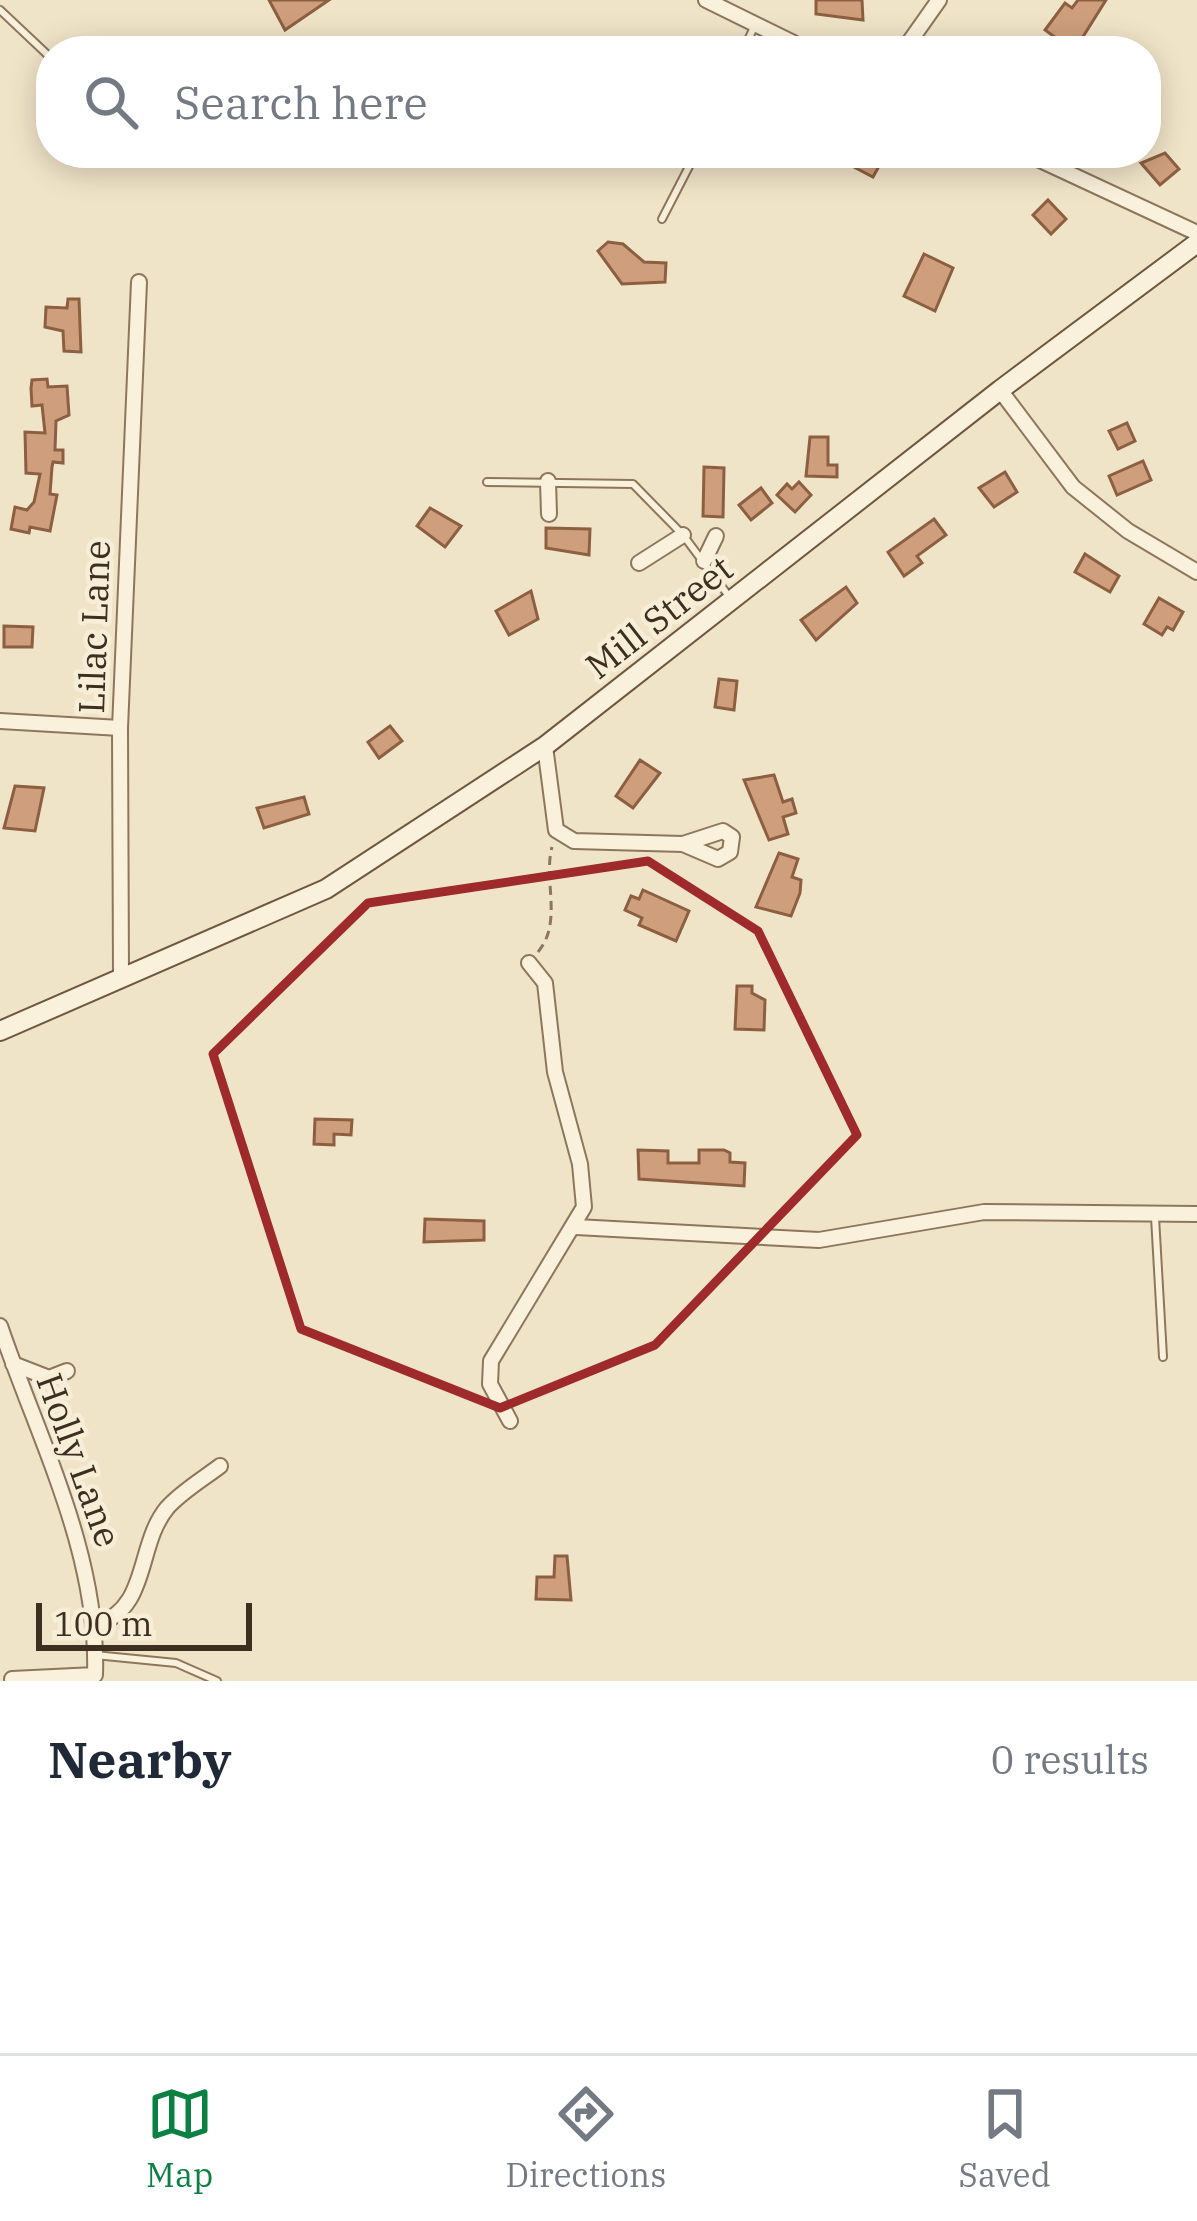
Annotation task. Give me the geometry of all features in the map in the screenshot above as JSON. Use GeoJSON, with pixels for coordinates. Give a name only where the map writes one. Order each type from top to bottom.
{"type":"FeatureCollection","features":[{"type":"Feature","properties":{"kind":"main road","name":"Mill Street"},"geometry":{"type":"LineString","coordinates":[[0,1031],[326,889],[545,746],[1000,390],[1197,243]]}},
{"type":"Feature","properties":{"kind":"street"},"geometry":{"type":"LineString","coordinates":[[706,0],[779,36]]}},
{"type":"Feature","properties":{"kind":"street"},"geometry":{"type":"LineString","coordinates":[[914,36],[940,0]]}},
{"type":"Feature","properties":{"kind":"street"},"geometry":{"type":"LineString","coordinates":[[1057,168],[1197,233]]}},
{"type":"Feature","properties":{"kind":"street","name":"Lilac Lane"},"geometry":{"type":"LineString","coordinates":[[121,975],[120,728],[140,282]]}},
{"type":"Feature","properties":{"kind":"street"},"geometry":{"type":"LineString","coordinates":[[1000,390],[1072,488],[1128,531],[1197,572]]}},
{"type":"Feature","properties":{"kind":"street"},"geometry":{"type":"LineString","coordinates":[[548,481],[549,514]]}},
{"type":"Feature","properties":{"kind":"street"},"geometry":{"type":"LineString","coordinates":[[639,563],[683,535]]}},
{"type":"Feature","properties":{"kind":"street"},"geometry":{"type":"LineString","coordinates":[[704,561],[716,536]]}},
{"type":"Feature","properties":{"kind":"street"},"geometry":{"type":"LineString","coordinates":[[0,721],[120,728]]}},
{"type":"Feature","properties":{"kind":"street"},"geometry":{"type":"LineString","coordinates":[[545,746],[561,833],[574,842],[683,844]]}},
{"type":"Feature","properties":{"kind":"street"},"geometry":{"type":"LineString","coordinates":[[509,1421],[490,1384],[491,1361],[584,1207],[580,1164],[555,1072],[545,983],[529,963]]}},
{"type":"Feature","properties":{"kind":"street"},"geometry":{"type":"LineString","coordinates":[[576,1227],[818,1240],[984,1212],[1197,1214]]}},
{"type":"Feature","properties":{"kind":"street","name":"Holly Lane"},"geometry":{"type":"LineString","coordinates":[[0,1326],[82,1552],[96,1625],[95,1655]]}},
{"type":"Feature","properties":{"kind":"street"},"geometry":{"type":"LineString","coordinates":[[13,1364],[49,1378],[67,1371]]}},
{"type":"Feature","properties":{"kind":"street"},"geometry":{"type":"LineString","coordinates":[[96,1625],[111,1621],[132,1601],[166,1510],[220,1466]]}},
{"type":"Feature","properties":{"kind":"street"},"geometry":{"type":"LineString","coordinates":[[6,1679],[94,1676],[95,1655]]}},
{"type":"Feature","properties":{"kind":"lane"},"geometry":{"type":"LineString","coordinates":[[0,10],[36,44]]}},
{"type":"Feature","properties":{"kind":"lane"},"geometry":{"type":"LineString","coordinates":[[750,36],[755,24]]}},
{"type":"Feature","properties":{"kind":"lane"},"geometry":{"type":"LineString","coordinates":[[662,219],[688,168]]}},
{"type":"Feature","properties":{"kind":"lane"},"geometry":{"type":"LineString","coordinates":[[488,482],[633,484],[683,535],[733,602]]}},
{"type":"Feature","properties":{"kind":"lane"},"geometry":{"type":"LineString","coordinates":[[1155,1213],[1163,1357]]}},
{"type":"Feature","properties":{"kind":"lane"},"geometry":{"type":"LineString","coordinates":[[95,1655],[176,1663],[217,1681]]}},
{"type":"Feature","properties":{"kind":"path"},"geometry":{"type":"LineString","coordinates":[[529,963],[546,942],[552,903],[550,849],[561,833]]}},
{"type":"Feature","properties":{"kind":"highlighted area"},"geometry":{"type":"Polygon","coordinates":[[[648,861],[758,931],[857,1135],[655,1345],[500,1408],[301,1329],[213,1054],[368,903],[648,861]]]}},
{"type":"Feature","properties":{"kind":"building"},"geometry":{"type":"Polygon","coordinates":[[[269,0],[329,0],[285,30],[269,0]]]}},
{"type":"Feature","properties":{"kind":"building"},"geometry":{"type":"Polygon","coordinates":[[[816,0],[862,0],[863,20],[816,14],[816,0]]]}},
{"type":"Feature","properties":{"kind":"building"},"geometry":{"type":"Polygon","coordinates":[[[1078,0],[1106,0],[1083,36],[1053,36],[1045,30],[1065,3],[1072,8],[1078,0]]]}},
{"type":"Feature","properties":{"kind":"building"},"geometry":{"type":"Polygon","coordinates":[[[1165,153],[1179,169],[1160,185],[1145,168],[1161,168],[1165,153]]]}},
{"type":"Feature","properties":{"kind":"building"},"geometry":{"type":"Polygon","coordinates":[[[856,168],[878,168],[873,177],[856,168]]]}},
{"type":"Feature","properties":{"kind":"building"},"geometry":{"type":"Polygon","coordinates":[[[1048,200],[1066,219],[1051,234],[1033,215],[1048,200]]]}},
{"type":"Feature","properties":{"kind":"building"},"geometry":{"type":"Polygon","coordinates":[[[608,242],[623,244],[644,262],[666,263],[665,282],[622,284],[598,251],[608,242]]]}},
{"type":"Feature","properties":{"kind":"building"},"geometry":{"type":"Polygon","coordinates":[[[924,254],[953,268],[935,311],[904,296],[924,254]]]}},
{"type":"Feature","properties":{"kind":"building"},"geometry":{"type":"Polygon","coordinates":[[[68,299],[79,299],[81,352],[64,351],[63,331],[45,327],[46,307],[67,308],[68,299]]]}},
{"type":"Feature","properties":{"kind":"building"},"geometry":{"type":"Polygon","coordinates":[[[47,379],[48,387],[67,386],[69,415],[56,421],[55,450],[63,450],[63,463],[53,462],[52,467],[50,494],[57,495],[50,531],[30,527],[29,533],[11,529],[15,507],[27,510],[34,502],[40,474],[26,473],[25,432],[45,433],[42,405],[32,406],[31,388],[32,380],[47,379]]]}},
{"type":"Feature","properties":{"kind":"building"},"geometry":{"type":"Polygon","coordinates":[[[1127,423],[1135,441],[1118,449],[1109,431],[1127,423]]]}},
{"type":"Feature","properties":{"kind":"building"},"geometry":{"type":"Polygon","coordinates":[[[810,437],[828,437],[828,465],[837,465],[837,477],[806,476],[810,437]]]}},
{"type":"Feature","properties":{"kind":"building"},"geometry":{"type":"Polygon","coordinates":[[[1143,461],[1151,480],[1117,495],[1109,476],[1143,461]]]}},
{"type":"Feature","properties":{"kind":"building"},"geometry":{"type":"Polygon","coordinates":[[[704,467],[724,468],[723,517],[703,516],[704,467]]]}},
{"type":"Feature","properties":{"kind":"building"},"geometry":{"type":"Polygon","coordinates":[[[1005,472],[1017,492],[994,507],[979,488],[1005,472]]]}},
{"type":"Feature","properties":{"kind":"building"},"geometry":{"type":"Polygon","coordinates":[[[799,482],[811,495],[795,512],[777,495],[787,484],[792,489],[799,482]]]}},
{"type":"Feature","properties":{"kind":"building"},"geometry":{"type":"Polygon","coordinates":[[[761,488],[772,503],[751,520],[739,505],[761,488]]]}},
{"type":"Feature","properties":{"kind":"building"},"geometry":{"type":"Polygon","coordinates":[[[430,508],[461,526],[445,547],[417,526],[430,508]]]}},
{"type":"Feature","properties":{"kind":"building"},"geometry":{"type":"Polygon","coordinates":[[[934,519],[946,535],[917,556],[922,563],[904,576],[888,552],[934,519]]]}},
{"type":"Feature","properties":{"kind":"building"},"geometry":{"type":"Polygon","coordinates":[[[546,528],[590,529],[589,555],[546,548],[546,528]]]}},
{"type":"Feature","properties":{"kind":"building"},"geometry":{"type":"Polygon","coordinates":[[[1085,554],[1119,576],[1110,592],[1075,572],[1085,554]]]}},
{"type":"Feature","properties":{"kind":"building"},"geometry":{"type":"Polygon","coordinates":[[[846,587],[857,603],[816,640],[801,620],[846,587]]]}},
{"type":"Feature","properties":{"kind":"building"},"geometry":{"type":"Polygon","coordinates":[[[531,591],[538,619],[509,635],[496,611],[531,591]]]}},
{"type":"Feature","properties":{"kind":"building"},"geometry":{"type":"Polygon","coordinates":[[[1159,598],[1183,612],[1173,630],[1167,627],[1162,635],[1144,624],[1159,598]]]}},
{"type":"Feature","properties":{"kind":"building"},"geometry":{"type":"Polygon","coordinates":[[[4,626],[33,627],[32,647],[4,647],[4,626]]]}},
{"type":"Feature","properties":{"kind":"building"},"geometry":{"type":"Polygon","coordinates":[[[719,679],[737,681],[734,710],[715,707],[719,679]]]}},
{"type":"Feature","properties":{"kind":"building"},"geometry":{"type":"Polygon","coordinates":[[[390,726],[402,741],[379,758],[368,742],[390,726]]]}},
{"type":"Feature","properties":{"kind":"building"},"geometry":{"type":"Polygon","coordinates":[[[640,760],[660,773],[633,808],[616,796],[640,760]]]}},
{"type":"Feature","properties":{"kind":"building"},"geometry":{"type":"Polygon","coordinates":[[[774,775],[783,802],[792,799],[796,813],[783,817],[788,834],[769,840],[744,780],[774,775]]]}},
{"type":"Feature","properties":{"kind":"building"},"geometry":{"type":"Polygon","coordinates":[[[15,786],[44,788],[35,831],[4,828],[15,786]]]}},
{"type":"Feature","properties":{"kind":"building"},"geometry":{"type":"Polygon","coordinates":[[[304,797],[309,814],[264,828],[257,808],[304,797]]]}},
{"type":"Feature","properties":{"kind":"building"},"geometry":{"type":"Polygon","coordinates":[[[779,853],[798,859],[792,877],[801,880],[800,893],[791,916],[756,907],[779,853]]]}},
{"type":"Feature","properties":{"kind":"building"},"geometry":{"type":"Polygon","coordinates":[[[643,890],[689,911],[676,941],[639,925],[642,918],[625,910],[631,896],[639,899],[643,890]]]}},
{"type":"Feature","properties":{"kind":"building"},"geometry":{"type":"Polygon","coordinates":[[[737,986],[752,986],[752,993],[765,1000],[764,1030],[735,1029],[737,986]]]}},
{"type":"Feature","properties":{"kind":"building"},"geometry":{"type":"Polygon","coordinates":[[[315,1119],[352,1120],[351,1135],[334,1134],[334,1145],[314,1144],[315,1119]]]}},
{"type":"Feature","properties":{"kind":"building"},"geometry":{"type":"Polygon","coordinates":[[[638,1150],[668,1151],[668,1163],[699,1163],[699,1150],[724,1150],[730,1153],[730,1162],[745,1163],[744,1186],[639,1179],[638,1150]]]}},
{"type":"Feature","properties":{"kind":"building"},"geometry":{"type":"Polygon","coordinates":[[[425,1219],[484,1221],[484,1240],[424,1242],[425,1219]]]}},
{"type":"Feature","properties":{"kind":"building"},"geometry":{"type":"Polygon","coordinates":[[[555,1556],[567,1556],[571,1600],[536,1599],[537,1577],[554,1577],[555,1556]]]}}]}
